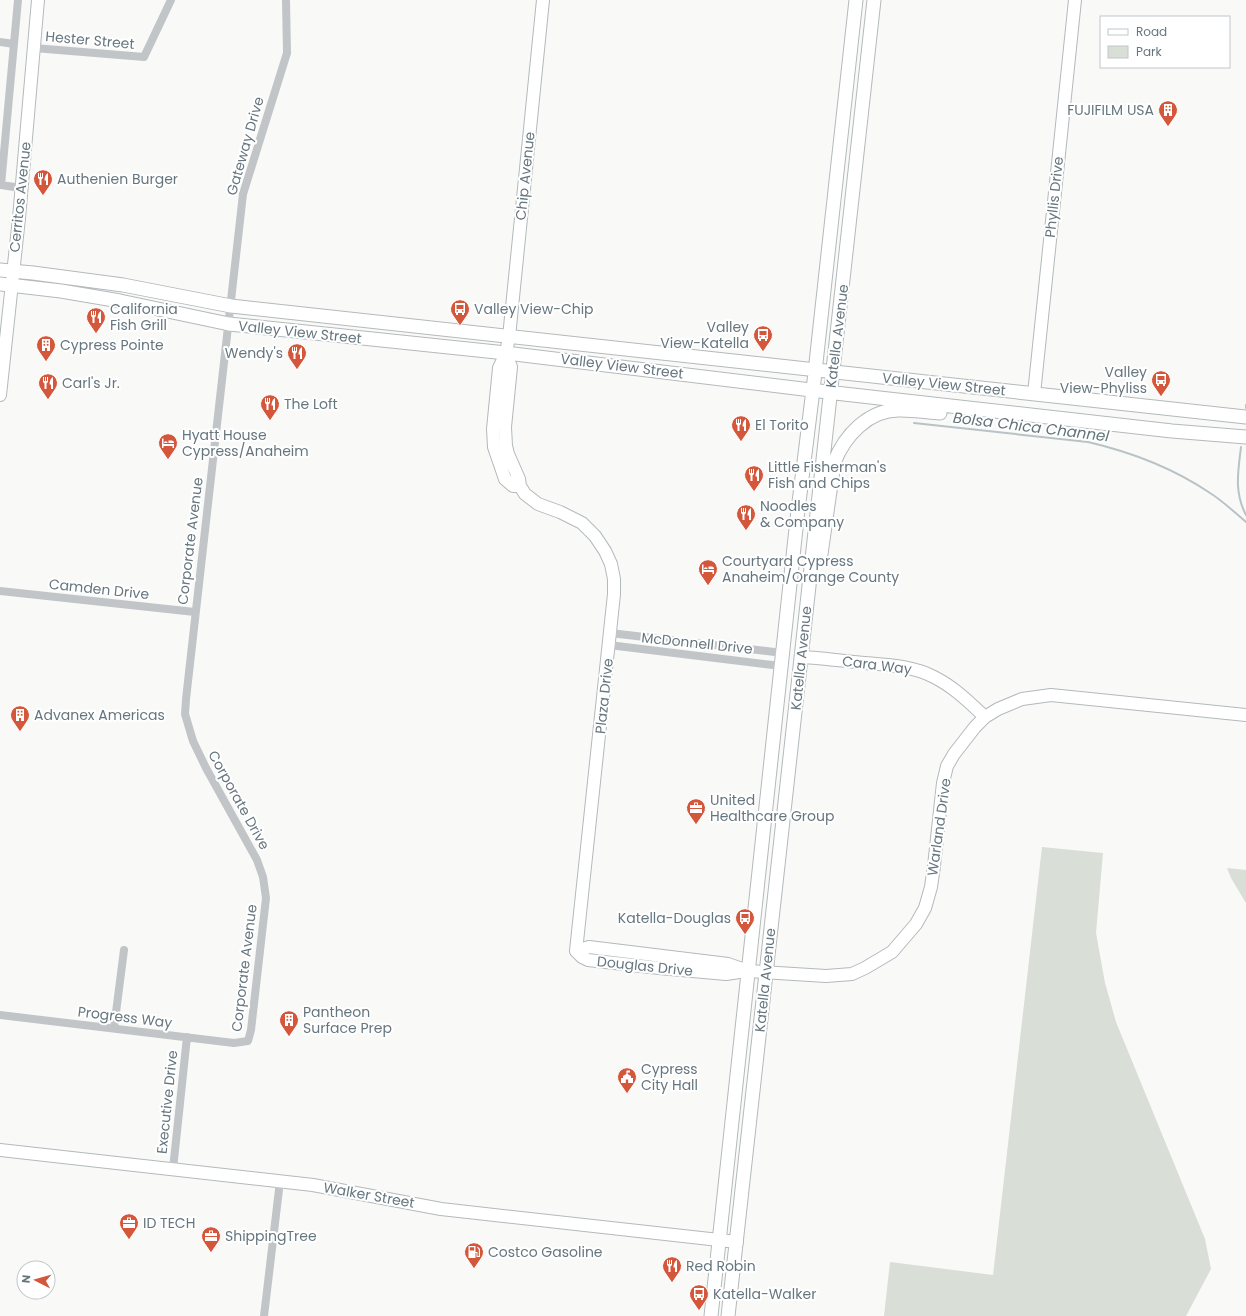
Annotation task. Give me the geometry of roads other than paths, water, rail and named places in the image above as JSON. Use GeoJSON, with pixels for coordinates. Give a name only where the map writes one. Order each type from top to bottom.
{"type":"FeatureCollection","features":[{"type":"Feature","properties":{"kind":"main road","name":"Katella Avenue"},"geometry":{"type":"LineString","coordinates":[[711,1316],[785,629],[856,0]]}},
{"type":"Feature","properties":{"kind":"main road","name":"Katella Avenue"},"geometry":{"type":"LineString","coordinates":[[728,1316],[874,0]]}},
{"type":"Feature","properties":{"kind":"main road","name":"Valley View Street"},"geometry":{"type":"LineString","coordinates":[[6,271],[33,273],[123,285],[231,306],[1246,417]]}},
{"type":"Feature","properties":{"kind":"main road","name":"Valley View Street"},"geometry":{"type":"LineString","coordinates":[[6,285],[61,291],[120,301],[229,324],[506,353],[830,392],[1246,438]]}},
{"type":"Feature","properties":{"kind":"main road"},"geometry":{"type":"LineString","coordinates":[[809,583],[820,556],[834,463],[843,444],[858,427],[878,414],[899,410],[1008,418],[1023,414]]}},
{"type":"Feature","properties":{"kind":"main road"},"geometry":{"type":"LineString","coordinates":[[785,629],[796,653],[801,657]]}},
{"type":"Feature","properties":{"kind":"main road"},"geometry":{"type":"LineString","coordinates":[[782,659],[790,657],[793,666],[799,675]]}},
{"type":"Feature","properties":{"kind":"street"},"geometry":{"type":"LineString","coordinates":[[18,0],[3,129],[1,185],[21,188]]}},
{"type":"Feature","properties":{"kind":"street","name":"Cerritos Avenue"},"geometry":{"type":"LineString","coordinates":[[0,395],[6,271],[21,188],[38,0]]}},
{"type":"Feature","properties":{"kind":"street","name":"Hester Street"},"geometry":{"type":"LineString","coordinates":[[34,48],[144,57],[170,0]]}},
{"type":"Feature","properties":{"kind":"street","name":"Gateway Drive"},"geometry":{"type":"LineString","coordinates":[[229,324],[243,194],[287,52],[286,0]]}},
{"type":"Feature","properties":{"kind":"street","name":"Chip Avenue"},"geometry":{"type":"LineString","coordinates":[[506,353],[509,337],[543,0]]}},
{"type":"Feature","properties":{"kind":"street","name":"Phyllis Drive"},"geometry":{"type":"LineString","coordinates":[[1034,394],[1075,0]]}},
{"type":"Feature","properties":{"kind":"street"},"geometry":{"type":"LineString","coordinates":[[0,42],[14,44]]}},
{"type":"Feature","properties":{"kind":"street","name":"Corporate Avenue"},"geometry":{"type":"LineString","coordinates":[[186,714],[186,699],[195,612],[229,324]]}},
{"type":"Feature","properties":{"kind":"street","name":"Plaza Drive"},"geometry":{"type":"LineString","coordinates":[[506,353],[499,368],[493,428],[494,447],[505,479],[513,486],[520,486],[525,494],[538,504],[560,512],[582,523],[595,536],[605,550],[611,564],[614,579],[610,639],[576,951]]}},
{"type":"Feature","properties":{"kind":"street","name":"Camden Drive"},"geometry":{"type":"LineString","coordinates":[[0,591],[195,612]]}},
{"type":"Feature","properties":{"kind":"street","name":"McDonnell Drive"},"geometry":{"type":"LineString","coordinates":[[610,639],[782,659]]}},
{"type":"Feature","properties":{"kind":"street","name":"McDonnell Drive"},"geometry":{"type":"LineString","coordinates":[[610,639],[782,659]]}},
{"type":"Feature","properties":{"kind":"street","name":"Cara Way"},"geometry":{"type":"LineString","coordinates":[[801,657],[905,667],[920,671],[934,677],[961,694],[985,717]]}},
{"type":"Feature","properties":{"kind":"street","name":"Warland Drive"},"geometry":{"type":"LineString","coordinates":[[766,973],[826,976],[852,974],[892,952],[916,924],[925,908],[931,887],[943,784],[948,766],[954,754],[976,727],[985,717],[998,709],[1022,699],[1051,695],[1246,715]]}},
{"type":"Feature","properties":{"kind":"street","name":"Corporate Drive"},"geometry":{"type":"LineString","coordinates":[[186,714],[193,741],[206,768],[257,860],[263,877],[266,898]]}},
{"type":"Feature","properties":{"kind":"street","name":"Corporate Avenue"},"geometry":{"type":"LineString","coordinates":[[248,1041],[253,1016],[266,898]]}},
{"type":"Feature","properties":{"kind":"street","name":"Douglas Drive"},"geometry":{"type":"LineString","coordinates":[[576,951],[589,947],[728,964],[748,971],[766,973]]}},
{"type":"Feature","properties":{"kind":"street"},"geometry":{"type":"LineString","coordinates":[[114,1028],[124,950]]}},
{"type":"Feature","properties":{"kind":"street","name":"Progress Way"},"geometry":{"type":"LineString","coordinates":[[0,1015],[234,1043],[248,1041]]}},
{"type":"Feature","properties":{"kind":"street","name":"Executive Drive"},"geometry":{"type":"LineString","coordinates":[[174,1169],[187,1037]]}},
{"type":"Feature","properties":{"kind":"street","name":"Walker Street"},"geometry":{"type":"LineString","coordinates":[[0,1150],[313,1185],[441,1209],[737,1242]]}},
{"type":"Feature","properties":{"kind":"street"},"geometry":{"type":"LineString","coordinates":[[264,1316],[280,1181]]}},
{"type":"Feature","properties":{"kind":"waterway","name":"Bolsa Chica Channel"},"geometry":{"type":"LineString","coordinates":[[914,423],[1088,442],[1104,446],[1151,462],[1196,484],[1246,522]]}},
{"type":"Feature","properties":{"kind":"waterway"},"geometry":{"type":"LineString","coordinates":[[1241,447],[1238,490],[1246,515]]}},
{"type":"Feature","properties":{"kind":"place","name":"FUJIFILM USA"},"geometry":{"type":"Point","coordinates":[1168,127]}},
{"type":"Feature","properties":{"kind":"place","name":"Authenien Burger"},"geometry":{"type":"Point","coordinates":[43,196]}},
{"type":"Feature","properties":{"kind":"place","name":"Valley View-Chip"},"geometry":{"type":"Point","coordinates":[460,326]}},
{"type":"Feature","properties":{"kind":"place","name":"California Fish Grill"},"geometry":{"type":"Point","coordinates":[96,334]}},
{"type":"Feature","properties":{"kind":"place","name":"Valley View-Katella"},"geometry":{"type":"Point","coordinates":[763,352]}},
{"type":"Feature","properties":{"kind":"place","name":"Cypress Pointe"},"geometry":{"type":"Point","coordinates":[46,362]}},
{"type":"Feature","properties":{"kind":"place","name":"Wendy's"},"geometry":{"type":"Point","coordinates":[297,370]}},
{"type":"Feature","properties":{"kind":"place","name":"Valley View-Phyliss"},"geometry":{"type":"Point","coordinates":[1161,397]}},
{"type":"Feature","properties":{"kind":"place","name":"Carl's Jr."},"geometry":{"type":"Point","coordinates":[48,400]}},
{"type":"Feature","properties":{"kind":"place","name":"The Loft"},"geometry":{"type":"Point","coordinates":[270,421]}},
{"type":"Feature","properties":{"kind":"place","name":"El Torito"},"geometry":{"type":"Point","coordinates":[741,442]}},
{"type":"Feature","properties":{"kind":"place","name":"Hyatt House Cypress/Anaheim"},"geometry":{"type":"Point","coordinates":[168,460]}},
{"type":"Feature","properties":{"kind":"place","name":"Little Fisherman's Fish and Chips"},"geometry":{"type":"Point","coordinates":[754,492]}},
{"type":"Feature","properties":{"kind":"place","name":"Noodles & Company"},"geometry":{"type":"Point","coordinates":[746,531]}},
{"type":"Feature","properties":{"kind":"place","name":"Courtyard Cypress Anaheim/Orange County"},"geometry":{"type":"Point","coordinates":[708,586]}},
{"type":"Feature","properties":{"kind":"place","name":"Advanex Americas"},"geometry":{"type":"Point","coordinates":[20,732]}},
{"type":"Feature","properties":{"kind":"place","name":"United Healthcare Group"},"geometry":{"type":"Point","coordinates":[696,825]}},
{"type":"Feature","properties":{"kind":"place","name":"Katella-Douglas"},"geometry":{"type":"Point","coordinates":[745,935]}},
{"type":"Feature","properties":{"kind":"place","name":"Pantheon Surface Prep"},"geometry":{"type":"Point","coordinates":[289,1037]}},
{"type":"Feature","properties":{"kind":"place","name":"Cypress City Hall"},"geometry":{"type":"Point","coordinates":[627,1094]}},
{"type":"Feature","properties":{"kind":"place","name":"ID TECH"},"geometry":{"type":"Point","coordinates":[129,1240]}},
{"type":"Feature","properties":{"kind":"place","name":"ShippingTree"},"geometry":{"type":"Point","coordinates":[211,1253]}},
{"type":"Feature","properties":{"kind":"place","name":"Costco Gasoline"},"geometry":{"type":"Point","coordinates":[474,1269]}},
{"type":"Feature","properties":{"kind":"place","name":"Red Robin"},"geometry":{"type":"Point","coordinates":[672,1283]}},
{"type":"Feature","properties":{"kind":"place","name":"Katella-Walker"},"geometry":{"type":"Point","coordinates":[699,1311]}}]}
